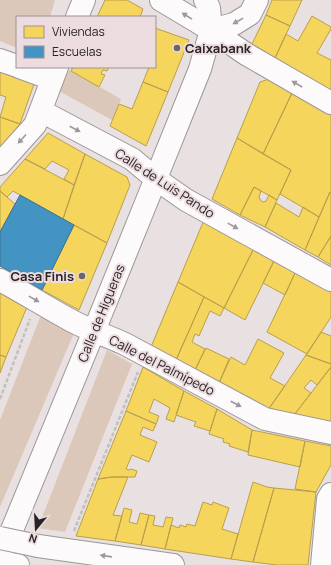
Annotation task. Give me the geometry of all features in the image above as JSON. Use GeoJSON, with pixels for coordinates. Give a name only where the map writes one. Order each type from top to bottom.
{"type":"FeatureCollection","features":[{"type":"Feature","properties":{"kind":"street"},"geometry":{"type":"LineString","coordinates":[[77,16],[84,0]]}},
{"type":"Feature","properties":{"kind":"street"},"geometry":{"type":"LineString","coordinates":[[161,0],[211,30],[246,54],[331,103]]}},
{"type":"Feature","properties":{"kind":"street"},"geometry":{"type":"LineString","coordinates":[[205,0],[209,8],[211,30]]}},
{"type":"Feature","properties":{"kind":"street"},"geometry":{"type":"LineString","coordinates":[[211,30],[234,24],[250,14],[256,0]]}},
{"type":"Feature","properties":{"kind":"street","name":"Calle de Higueras"},"geometry":{"type":"LineString","coordinates":[[0,556],[156,179],[200,69],[211,30]]}},
{"type":"Feature","properties":{"kind":"street"},"geometry":{"type":"LineString","coordinates":[[0,60],[16,66]]}},
{"type":"Feature","properties":{"kind":"street"},"geometry":{"type":"LineString","coordinates":[[0,164],[36,125],[54,73],[24,68]]}},
{"type":"Feature","properties":{"kind":"street","name":"Calle de Luis Pando"},"geometry":{"type":"LineString","coordinates":[[41,111],[132,158],[156,179],[186,200],[331,280]]}},
{"type":"Feature","properties":{"kind":"street","name":"Calle del Palmípedo"},"geometry":{"type":"LineString","coordinates":[[0,280],[72,321],[125,344],[266,419],[331,433]]}},
{"type":"Feature","properties":{"kind":"street"},"geometry":{"type":"LineString","coordinates":[[322,565],[328,499],[331,494]]}},
{"type":"Feature","properties":{"kind":"street"},"geometry":{"type":"LineString","coordinates":[[0,538],[38,546],[173,565]]}},
{"type":"Feature","properties":{"kind":"street"},"geometry":{"type":"LineString","coordinates":[[0,562],[18,565]]}},
{"type":"Feature","properties":{"kind":"path"},"geometry":{"type":"LineString","coordinates":[[0,399],[32,315]]}},
{"type":"Feature","properties":{"kind":"path"},"geometry":{"type":"LineString","coordinates":[[71,538],[138,371]]}},
{"type":"Feature","properties":{"kind":"shaded area"},"geometry":{"type":"Polygon","coordinates":[[[0,0],[55,0],[50,16],[16,16],[16,48],[0,41],[0,0]]]}},
{"type":"Feature","properties":{"kind":"shaded area"},"geometry":{"type":"Polygon","coordinates":[[[69,70],[121,99],[112,120],[59,91],[69,70]]]}},
{"type":"Feature","properties":{"kind":"shaded area"},"geometry":{"type":"Polygon","coordinates":[[[41,315],[74,333],[0,507],[0,420],[41,315]]]}},
{"type":"Feature","properties":{"kind":"shaded area"},"geometry":{"type":"Polygon","coordinates":[[[107,350],[132,364],[65,532],[38,528],[107,350]]]}},
{"type":"Feature","properties":{"kind":"building: Viviendas"},"geometry":{"type":"Polygon","coordinates":[[[105,0],[127,0],[143,9],[140,16],[97,16],[105,0]]]}},
{"type":"Feature","properties":{"kind":"building: Viviendas"},"geometry":{"type":"Polygon","coordinates":[[[272,0],[302,0],[290,26],[266,15],[272,0]]]}},
{"type":"Feature","properties":{"kind":"building: Viviendas"},"geometry":{"type":"Polygon","coordinates":[[[266,15],[290,26],[275,58],[252,44],[266,15]]]}},
{"type":"Feature","properties":{"kind":"building: Viviendas"},"geometry":{"type":"Polygon","coordinates":[[[312,16],[331,27],[317,53],[331,60],[331,90],[275,58],[286,34],[298,41],[312,16]]]}},
{"type":"Feature","properties":{"kind":"building: Viviendas"},"geometry":{"type":"Polygon","coordinates":[[[156,28],[189,40],[168,92],[143,82],[149,68],[156,68],[156,28]]]}},
{"type":"Feature","properties":{"kind":"building: Viviendas"},"geometry":{"type":"Polygon","coordinates":[[[72,68],[108,68],[107,71],[103,70],[101,74],[105,75],[99,87],[71,71],[72,68]]]}},
{"type":"Feature","properties":{"kind":"building: Viviendas"},"geometry":{"type":"Polygon","coordinates":[[[0,72],[34,84],[20,124],[0,117],[6,97],[0,95],[0,72]]]}},
{"type":"Feature","properties":{"kind":"building: Viviendas"},"geometry":{"type":"Polygon","coordinates":[[[269,79],[292,93],[263,154],[237,138],[260,82],[269,79]]]}},
{"type":"Feature","properties":{"kind":"building: Viviendas"},"geometry":{"type":"Polygon","coordinates":[[[143,82],[168,92],[146,146],[110,126],[119,104],[132,109],[143,82]]]}},
{"type":"Feature","properties":{"kind":"building: Viviendas"},"geometry":{"type":"Polygon","coordinates":[[[292,93],[331,115],[331,193],[330,192],[319,217],[280,194],[291,170],[263,154],[292,93]]]}},
{"type":"Feature","properties":{"kind":"building: Viviendas"},"geometry":{"type":"Polygon","coordinates":[[[0,117],[20,124],[0,149],[0,117]]]}},
{"type":"Feature","properties":{"kind":"building: Viviendas"},"geometry":{"type":"Polygon","coordinates":[[[48,133],[85,154],[74,185],[64,179],[69,170],[52,161],[45,169],[25,159],[48,133]]]}},
{"type":"Feature","properties":{"kind":"building: Viviendas"},"geometry":{"type":"Polygon","coordinates":[[[237,138],[291,170],[277,200],[254,187],[240,215],[212,199],[237,138]]]}},
{"type":"Feature","properties":{"kind":"building: Viviendas"},"geometry":{"type":"Polygon","coordinates":[[[85,154],[127,177],[130,185],[107,243],[63,219],[85,154]]]}},
{"type":"Feature","properties":{"kind":"building: Viviendas"},"geometry":{"type":"Polygon","coordinates":[[[25,159],[74,185],[63,219],[13,191],[7,197],[0,191],[0,187],[25,159]]]}},
{"type":"Feature","properties":{"kind":"building: Viviendas"},"geometry":{"type":"Polygon","coordinates":[[[254,187],[261,191],[259,197],[261,201],[266,201],[269,195],[277,200],[265,227],[240,215],[254,187]]]}},
{"type":"Feature","properties":{"kind":"building: Viviendas"},"geometry":{"type":"Polygon","coordinates":[[[0,191],[15,204],[0,232],[0,191]]]}},
{"type":"Feature","properties":{"kind":"building: Viviendas"},"geometry":{"type":"Polygon","coordinates":[[[330,192],[331,236],[318,257],[305,250],[330,192]]]}},
{"type":"Feature","properties":{"kind":"building: Viviendas"},"geometry":{"type":"Polygon","coordinates":[[[276,203],[299,217],[303,207],[319,217],[305,250],[265,227],[276,203]]]}},
{"type":"Feature","properties":{"kind":"building: Viviendas"},"geometry":{"type":"Polygon","coordinates":[[[204,220],[254,248],[224,308],[178,282],[204,220]]]}},
{"type":"Feature","properties":{"kind":"building: Viviendas"},"geometry":{"type":"Polygon","coordinates":[[[74,225],[107,243],[79,310],[42,290],[74,225]]]}},
{"type":"Feature","properties":{"kind":"building: Viviendas"},"geometry":{"type":"Polygon","coordinates":[[[331,236],[331,265],[318,257],[331,236]]]}},
{"type":"Feature","properties":{"kind":"building: Viviendas"},"geometry":{"type":"Polygon","coordinates":[[[254,248],[275,259],[245,320],[224,308],[254,248]]]}},
{"type":"Feature","properties":{"kind":"building: Viviendas"},"geometry":{"type":"Polygon","coordinates":[[[275,259],[296,271],[285,295],[263,283],[275,259]]]}},
{"type":"Feature","properties":{"kind":"building: Viviendas"},"geometry":{"type":"Polygon","coordinates":[[[296,271],[331,290],[331,317],[307,354],[267,332],[296,271]]]}},
{"type":"Feature","properties":{"kind":"building: Viviendas"},"geometry":{"type":"Polygon","coordinates":[[[178,282],[204,297],[176,360],[151,347],[178,282]]]}},
{"type":"Feature","properties":{"kind":"building: Viviendas"},"geometry":{"type":"Polygon","coordinates":[[[0,291],[27,307],[6,357],[0,355],[0,291]]]}},
{"type":"Feature","properties":{"kind":"building: Viviendas"},"geometry":{"type":"Polygon","coordinates":[[[204,297],[224,308],[220,316],[210,311],[199,336],[195,334],[192,342],[205,349],[195,370],[176,360],[204,297]]]}},
{"type":"Feature","properties":{"kind":"building: Viviendas"},"geometry":{"type":"Polygon","coordinates":[[[321,332],[331,336],[331,364],[306,355],[321,332]]]}},
{"type":"Feature","properties":{"kind":"building: Viviendas"},"geometry":{"type":"Polygon","coordinates":[[[258,339],[284,353],[270,378],[285,386],[268,410],[219,383],[231,357],[245,365],[258,339]]]}},
{"type":"Feature","properties":{"kind":"building: Viviendas"},"geometry":{"type":"Polygon","coordinates":[[[206,348],[229,359],[219,383],[195,370],[206,348]]]}},
{"type":"Feature","properties":{"kind":"building: Viviendas"},"geometry":{"type":"Polygon","coordinates":[[[0,355],[6,357],[0,373],[0,355]]]}},
{"type":"Feature","properties":{"kind":"building: Viviendas"},"geometry":{"type":"Polygon","coordinates":[[[306,355],[331,364],[331,367],[317,385],[311,380],[304,388],[311,393],[294,415],[268,410],[306,355]]]}},
{"type":"Feature","properties":{"kind":"building: Viviendas"},"geometry":{"type":"Polygon","coordinates":[[[143,367],[184,391],[174,422],[166,419],[170,408],[154,399],[149,412],[159,416],[156,424],[126,411],[143,367]]]}},
{"type":"Feature","properties":{"kind":"building: Viviendas"},"geometry":{"type":"Polygon","coordinates":[[[331,367],[331,424],[294,415],[311,393],[331,367]]]}},
{"type":"Feature","properties":{"kind":"building: Viviendas"},"geometry":{"type":"Polygon","coordinates":[[[184,391],[217,409],[210,431],[194,426],[196,422],[176,415],[184,391]]]}},
{"type":"Feature","properties":{"kind":"building: Viviendas"},"geometry":{"type":"Polygon","coordinates":[[[217,409],[252,430],[248,452],[229,446],[230,444],[223,442],[224,439],[209,434],[217,409]]]}},
{"type":"Feature","properties":{"kind":"building: Viviendas"},"geometry":{"type":"Polygon","coordinates":[[[126,411],[156,424],[153,431],[143,427],[140,435],[157,442],[149,462],[132,455],[126,469],[137,471],[135,477],[112,477],[98,479],[126,411]]]}},
{"type":"Feature","properties":{"kind":"building: Viviendas"},"geometry":{"type":"Polygon","coordinates":[[[252,430],[305,441],[300,467],[248,455],[252,430]]]}},
{"type":"Feature","properties":{"kind":"building: Viviendas"},"geometry":{"type":"Polygon","coordinates":[[[305,441],[331,446],[331,465],[316,492],[295,489],[305,441]]]}},
{"type":"Feature","properties":{"kind":"building: Viviendas"},"geometry":{"type":"Polygon","coordinates":[[[128,477],[113,515],[122,516],[115,541],[76,536],[98,479],[128,477]]]}},
{"type":"Feature","properties":{"kind":"building: Viviendas"},"geometry":{"type":"Polygon","coordinates":[[[253,482],[274,488],[253,562],[231,559],[253,482]]]}},
{"type":"Feature","properties":{"kind":"building: Viviendas"},"geometry":{"type":"Polygon","coordinates":[[[274,488],[316,492],[308,565],[277,565],[253,562],[274,488]]]}},
{"type":"Feature","properties":{"kind":"building: Viviendas"},"geometry":{"type":"Polygon","coordinates":[[[203,502],[212,505],[213,502],[229,508],[222,529],[238,534],[231,559],[165,549],[171,525],[179,528],[180,525],[186,527],[187,524],[195,526],[203,502]]]}},
{"type":"Feature","properties":{"kind":"building: Viviendas"},"geometry":{"type":"Polygon","coordinates":[[[124,508],[132,510],[129,522],[137,524],[140,513],[149,515],[141,545],[115,541],[124,508]]]}},
{"type":"Feature","properties":{"kind":"building: Viviendas"},"geometry":{"type":"Polygon","coordinates":[[[149,515],[155,516],[153,525],[163,527],[166,517],[173,518],[165,549],[141,545],[149,515]]]}},
{"type":"Feature","properties":{"kind":"building: Escuelas"},"geometry":{"type":"Polygon","coordinates":[[[20,195],[74,225],[42,290],[0,266],[0,232],[20,195]]]}},
{"type":"Feature","properties":{"kind":"place","name":"Caixabank"},"geometry":{"type":"Point","coordinates":[177,48]}},
{"type":"Feature","properties":{"kind":"place","name":"Casa Finis"},"geometry":{"type":"Point","coordinates":[82,276]}}]}
